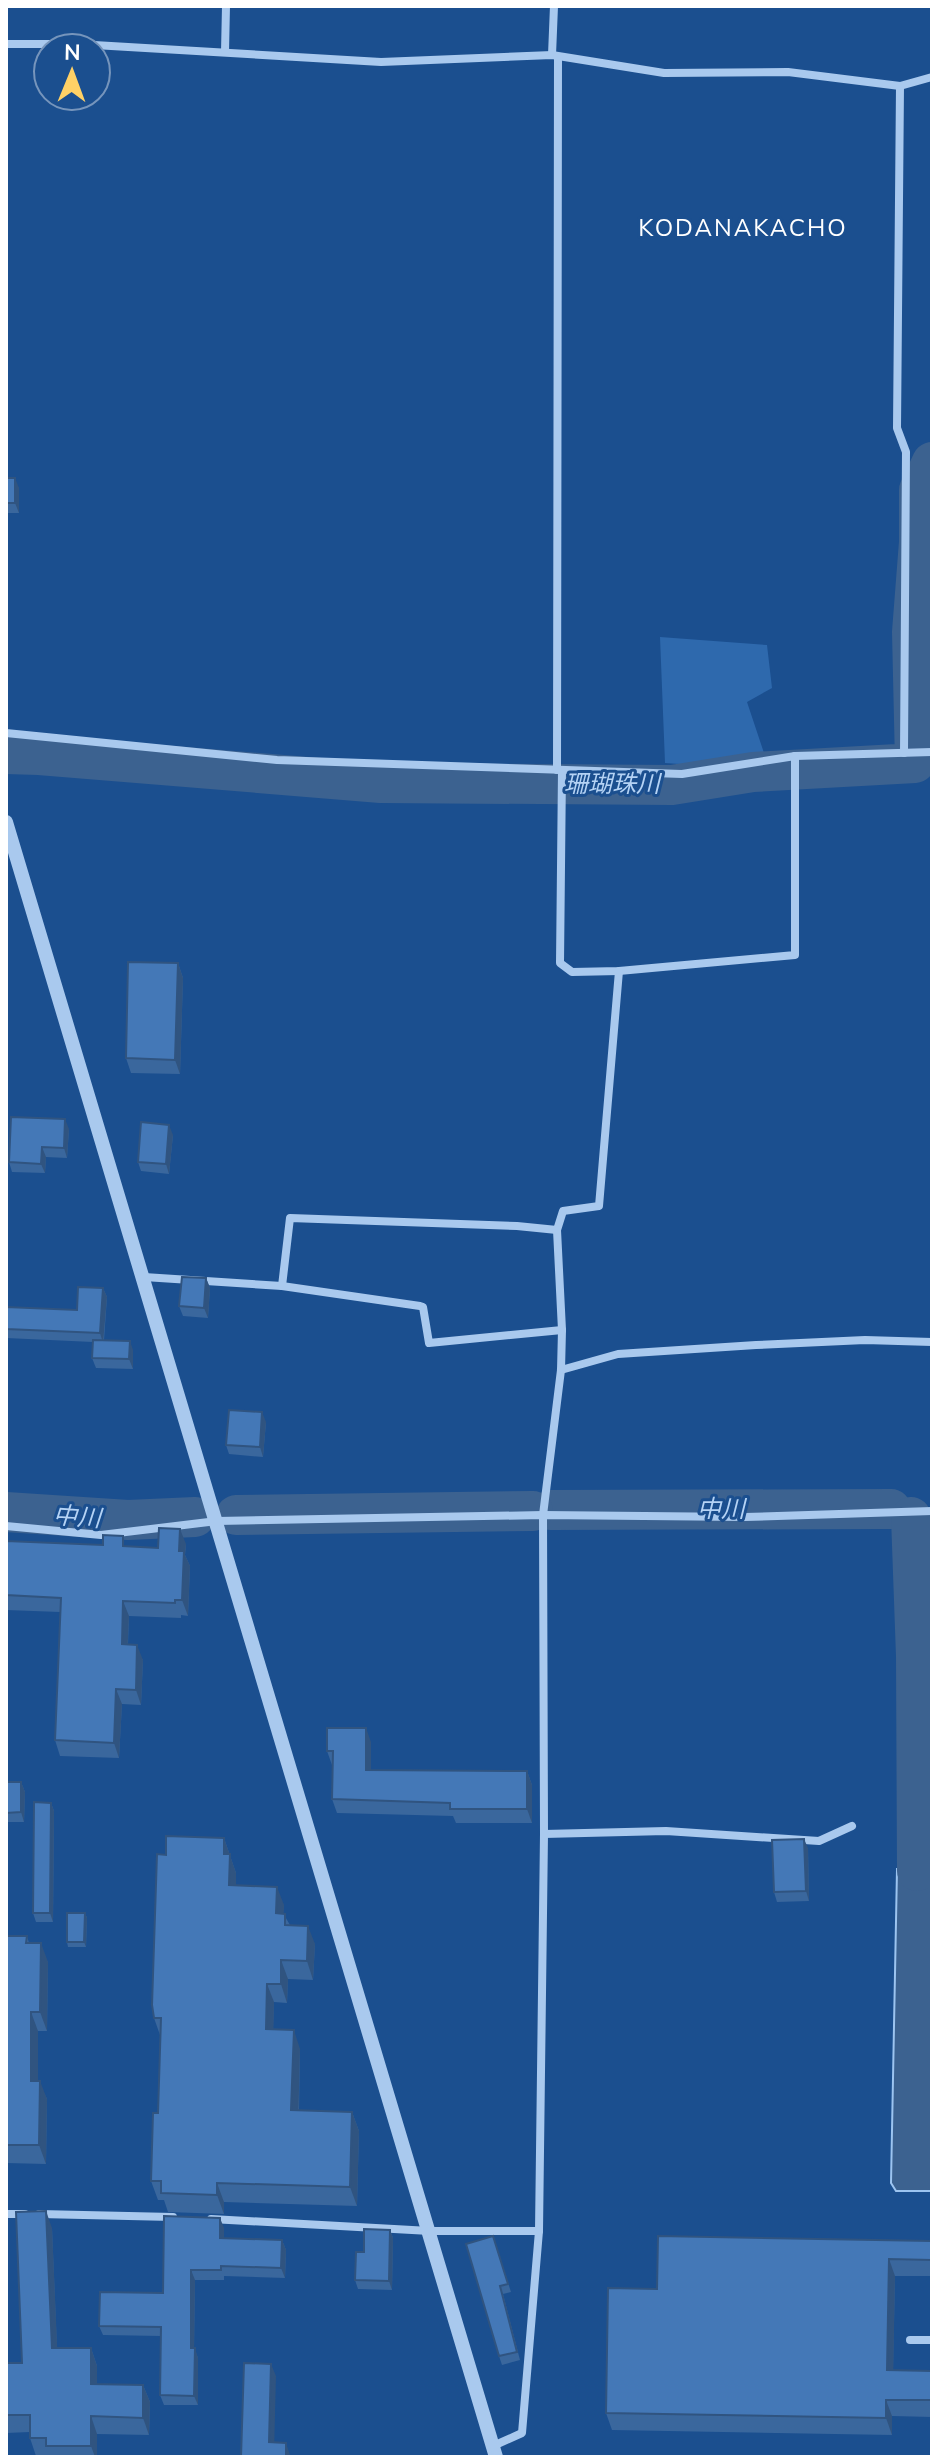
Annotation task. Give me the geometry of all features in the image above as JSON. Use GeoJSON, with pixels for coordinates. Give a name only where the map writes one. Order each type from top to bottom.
{"type":"FeatureCollection","features":[{"type":"Feature","properties":{"kind":"street"},"geometry":{"type":"LineString","coordinates":[[225,52],[226,6]]}},
{"type":"Feature","properties":{"kind":"street"},"geometry":{"type":"LineString","coordinates":[[554,6],[560,963],[572,972],[619,971],[795,955],[795,756]]}},
{"type":"Feature","properties":{"kind":"street"},"geometry":{"type":"LineString","coordinates":[[6,44],[77,44],[381,62],[555,56],[664,73],[788,72],[900,86],[932,77]]}},
{"type":"Feature","properties":{"kind":"street"},"geometry":{"type":"LineString","coordinates":[[900,86],[897,428],[906,452],[904,753]]}},
{"type":"Feature","properties":{"kind":"street"},"geometry":{"type":"LineString","coordinates":[[6,733],[277,760],[682,774],[795,756],[932,752]]}},
{"type":"Feature","properties":{"kind":"street"},"geometry":{"type":"LineString","coordinates":[[6,822],[495,2452],[522,2433],[539,2231],[544,1834],[543,1515],[561,1370],[557,1230],[563,1211],[599,1206],[619,971]]}},
{"type":"Feature","properties":{"kind":"street"},"geometry":{"type":"LineString","coordinates":[[282,1286],[290,1218],[557,1230]]}},
{"type":"Feature","properties":{"kind":"street"},"geometry":{"type":"LineString","coordinates":[[144,1277],[282,1286],[420,1306],[423,1307],[429,1343],[562,1330]]}},
{"type":"Feature","properties":{"kind":"street"},"geometry":{"type":"LineString","coordinates":[[561,1370],[618,1354],[865,1340],[932,1342]]}},
{"type":"Feature","properties":{"kind":"street"},"geometry":{"type":"LineString","coordinates":[[6,1526],[101,1535],[217,1521],[543,1515],[745,1517],[932,1511]]}},
{"type":"Feature","properties":{"kind":"street"},"geometry":{"type":"LineString","coordinates":[[544,1834],[666,1831],[819,1841],[852,1826]]}},
{"type":"Feature","properties":{"kind":"street"},"geometry":{"type":"LineString","coordinates":[[6,2214],[177,2217]]}},
{"type":"Feature","properties":{"kind":"street"},"geometry":{"type":"LineString","coordinates":[[208,2219],[430,2231],[539,2231]]}},
{"type":"Feature","properties":{"kind":"street"},"geometry":{"type":"LineString","coordinates":[[910,2340],[932,2340]]}},
{"type":"Feature","properties":{"kind":"shaded area"},"geometry":{"type":"Polygon","coordinates":[[[660,637],[767,645],[772,688],[747,702],[764,753],[694,765],[665,763],[660,637]]]}},
{"type":"Feature","properties":{"kind":"shaded area"},"geometry":{"type":"Polygon","coordinates":[[[897,1869],[932,1872],[932,2191],[896,2191],[891,2183],[897,1869]]]}},
{"type":"Feature","properties":{"kind":"building"},"geometry":{"type":"Polygon","coordinates":[[[6,478],[15,478],[15,503],[6,503],[6,478]]]}},
{"type":"Feature","properties":{"kind":"building"},"geometry":{"type":"Polygon","coordinates":[[[128,962],[178,963],[175,1060],[126,1058],[128,962]]]}},
{"type":"Feature","properties":{"kind":"building"},"geometry":{"type":"Polygon","coordinates":[[[11,1117],[65,1119],[64,1148],[42,1147],[41,1164],[9,1162],[11,1117]]]}},
{"type":"Feature","properties":{"kind":"building"},"geometry":{"type":"Polygon","coordinates":[[[141,1122],[169,1125],[166,1164],[138,1162],[141,1122]]]}},
{"type":"Feature","properties":{"kind":"building"},"geometry":{"type":"Polygon","coordinates":[[[182,1277],[206,1278],[204,1308],[179,1306],[182,1277]]]}},
{"type":"Feature","properties":{"kind":"building"},"geometry":{"type":"Polygon","coordinates":[[[78,1287],[103,1288],[100,1333],[6,1329],[6,1307],[77,1310],[78,1287]]]}},
{"type":"Feature","properties":{"kind":"building"},"geometry":{"type":"Polygon","coordinates":[[[93,1340],[130,1341],[129,1359],[92,1358],[93,1340]]]}},
{"type":"Feature","properties":{"kind":"building"},"geometry":{"type":"Polygon","coordinates":[[[229,1410],[262,1412],[260,1447],[226,1445],[229,1410]]]}},
{"type":"Feature","properties":{"kind":"building"},"geometry":{"type":"Polygon","coordinates":[[[159,1528],[180,1529],[179,1551],[184,1551],[182,1600],[175,1600],[175,1603],[123,1601],[122,1644],[137,1645],[136,1690],[116,1689],[114,1743],[55,1740],[61,1598],[6,1595],[6,1541],[103,1545],[103,1535],[123,1536],[123,1546],[158,1548],[159,1528]]]}},
{"type":"Feature","properties":{"kind":"building"},"geometry":{"type":"Polygon","coordinates":[[[327,1728],[366,1728],[366,1770],[527,1771],[527,1809],[450,1809],[450,1803],[332,1799],[333,1751],[327,1751],[327,1728]]]}},
{"type":"Feature","properties":{"kind":"building"},"geometry":{"type":"Polygon","coordinates":[[[6,1782],[21,1782],[21,1812],[6,1813],[6,1782]]]}},
{"type":"Feature","properties":{"kind":"building"},"geometry":{"type":"Polygon","coordinates":[[[34,1802],[51,1803],[50,1913],[33,1913],[34,1802]]]}},
{"type":"Feature","properties":{"kind":"building"},"geometry":{"type":"Polygon","coordinates":[[[166,1836],[224,1838],[224,1854],[230,1854],[229,1885],[277,1887],[276,1913],[285,1914],[285,1925],[308,1926],[307,1961],[281,1960],[281,1984],[267,1984],[266,2029],[294,2030],[291,2110],[352,2112],[350,2187],[217,2183],[217,2195],[161,2193],[161,2181],[151,2181],[153,2113],[158,2113],[161,2018],[154,2018],[152,2005],[157,1854],[166,1855],[166,1836]]]}},
{"type":"Feature","properties":{"kind":"building"},"geometry":{"type":"Polygon","coordinates":[[[804,1839],[806,1891],[774,1892],[772,1840],[804,1839]]]}},
{"type":"Feature","properties":{"kind":"building"},"geometry":{"type":"Polygon","coordinates":[[[67,1913],[85,1913],[84,1942],[67,1942],[67,1913]]]}},
{"type":"Feature","properties":{"kind":"building"},"geometry":{"type":"Polygon","coordinates":[[[6,1936],[27,1936],[26,1943],[41,1943],[40,2012],[31,2012],[31,2081],[40,2081],[39,2145],[6,2145],[6,1936]]]}},
{"type":"Feature","properties":{"kind":"building"},"geometry":{"type":"Polygon","coordinates":[[[46,2211],[52,2348],[91,2348],[91,2384],[143,2385],[143,2418],[91,2416],[91,2446],[46,2446],[46,2438],[30,2438],[30,2415],[6,2415],[6,2363],[22,2363],[16,2212],[46,2211]]]}},
{"type":"Feature","properties":{"kind":"building"},"geometry":{"type":"Polygon","coordinates":[[[164,2216],[220,2218],[220,2238],[282,2240],[281,2268],[221,2266],[221,2270],[191,2270],[194,2396],[160,2395],[161,2327],[99,2326],[100,2292],[163,2293],[164,2216]]]}},
{"type":"Feature","properties":{"kind":"building"},"geometry":{"type":"Polygon","coordinates":[[[364,2229],[390,2230],[389,2281],[355,2280],[356,2252],[364,2252],[364,2229]]]}},
{"type":"Feature","properties":{"kind":"building"},"geometry":{"type":"Polygon","coordinates":[[[493,2236],[508,2284],[500,2286],[517,2352],[499,2356],[466,2244],[493,2236]]]}},
{"type":"Feature","properties":{"kind":"building"},"geometry":{"type":"Polygon","coordinates":[[[658,2236],[932,2241],[932,2260],[889,2259],[887,2370],[932,2371],[932,2400],[886,2400],[886,2418],[606,2413],[608,2288],[657,2289],[658,2236]]]}},
{"type":"Feature","properties":{"kind":"building"},"geometry":{"type":"Polygon","coordinates":[[[244,2363],[271,2364],[269,2442],[286,2443],[286,2457],[241,2457],[244,2363]]]}},
{"type":"Feature","properties":{"kind":"waterway","name":"珊瑚珠川"},"geometry":{"type":"LineString","coordinates":[[6,754],[381,783],[672,785],[753,772],[915,763],[912,632],[919,542],[919,490],[932,462]]}},
{"type":"Feature","properties":{"kind":"waterway","name":"中川"},"geometry":{"type":"LineString","coordinates":[[551,1510],[891,1509]]}},
{"type":"Feature","properties":{"kind":"waterway","name":"中川"},"geometry":{"type":"LineString","coordinates":[[236,1515],[533,1511]]}},
{"type":"Feature","properties":{"kind":"waterway","name":"中川"},"geometry":{"type":"LineString","coordinates":[[6,1512],[128,1520],[195,1517]]}},
{"type":"Feature","properties":{"kind":"waterway","name":"中川"},"geometry":{"type":"LineString","coordinates":[[911,1517],[916,1656],[917,1871]]}},
{"type":"Feature","properties":{"kind":"district","name":"KODANAKACHO"},"geometry":{"type":"Point","coordinates":[743,228]}}]}
